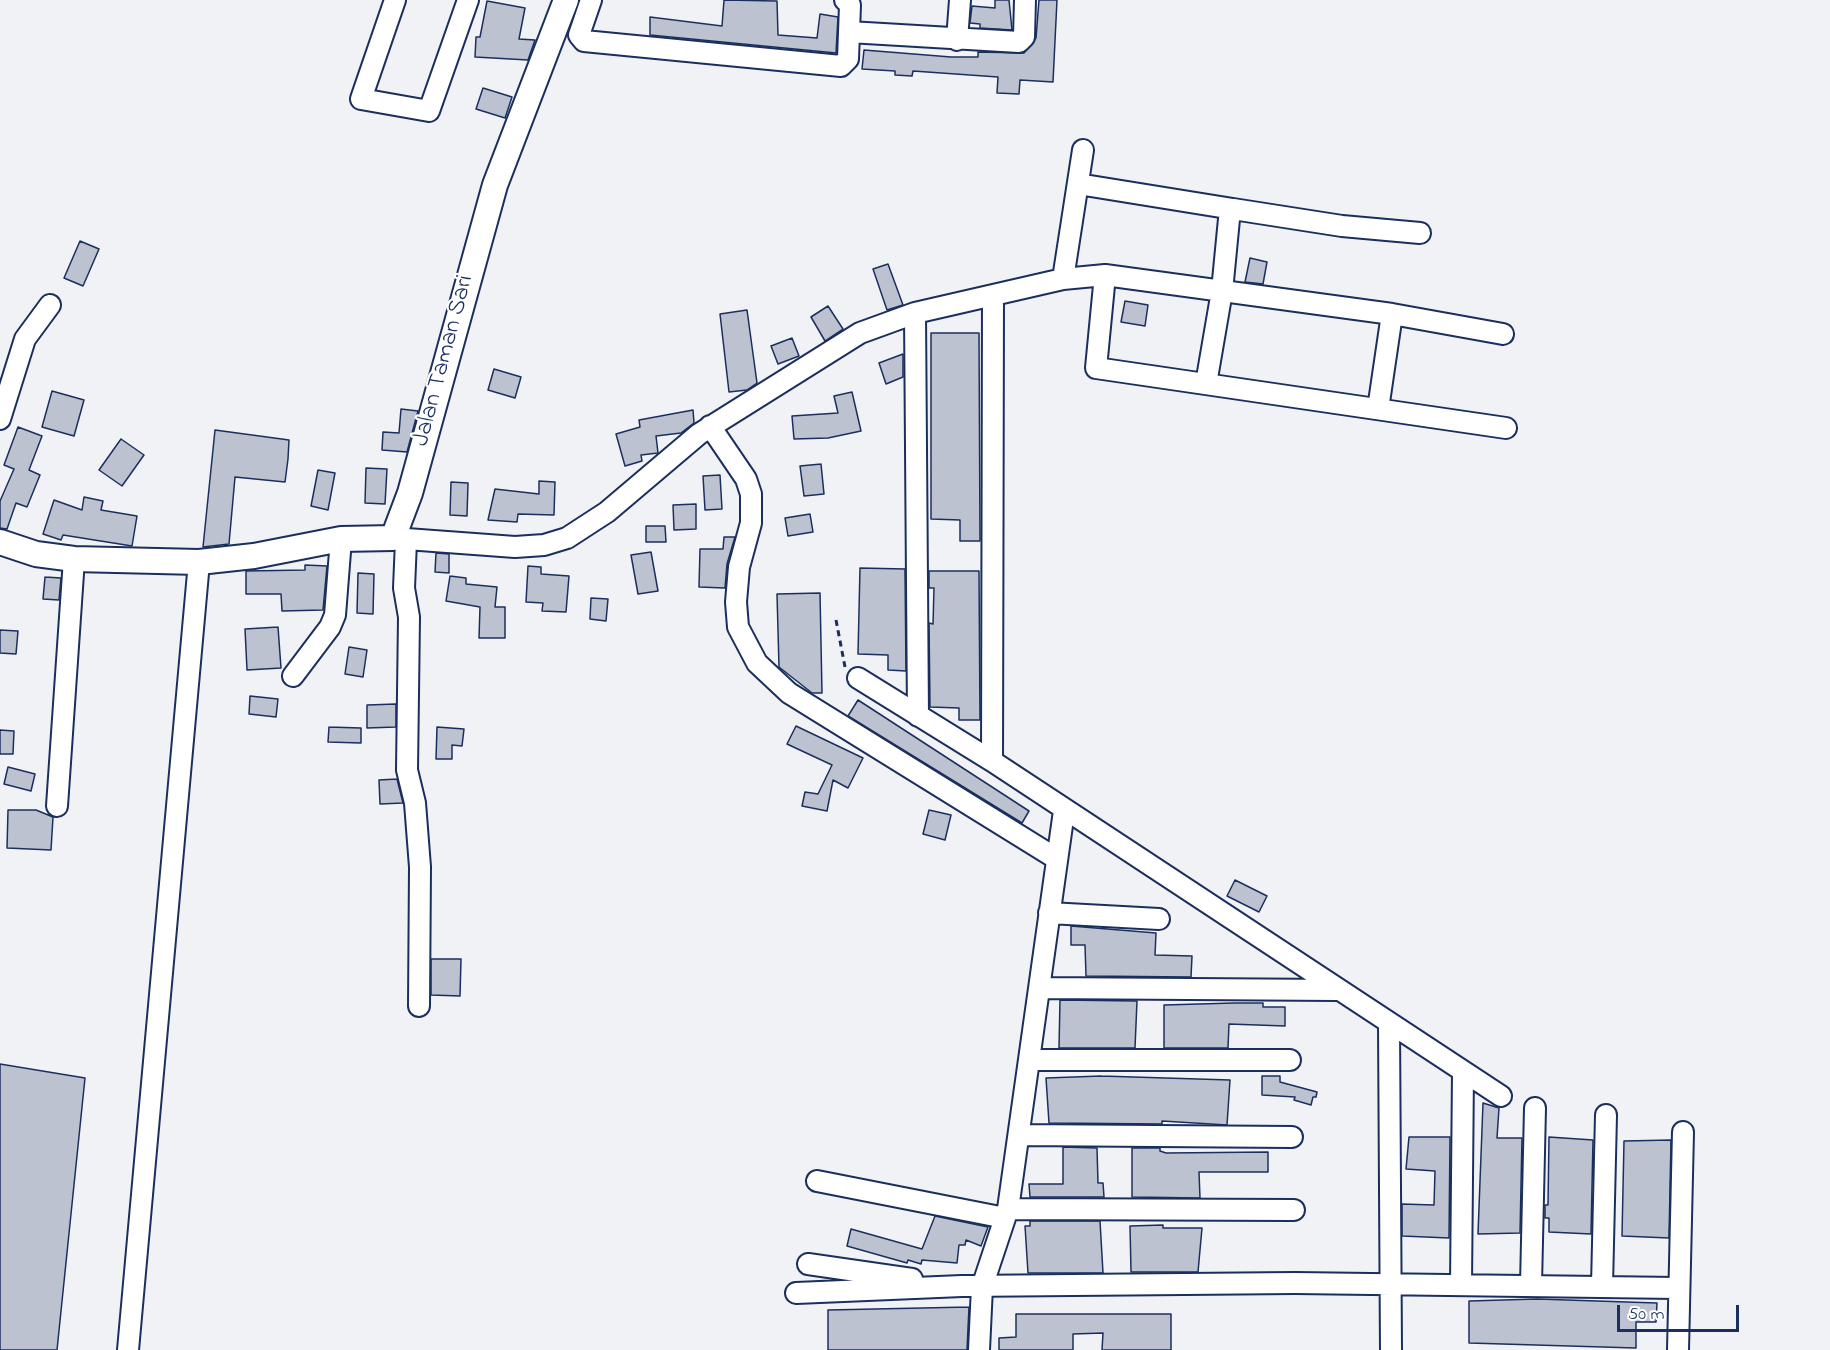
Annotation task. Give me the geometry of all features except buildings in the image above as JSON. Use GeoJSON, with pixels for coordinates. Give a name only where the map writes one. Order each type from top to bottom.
{"type":"FeatureCollection","features":[{"type":"Feature","properties":{"kind":"street"},"geometry":{"type":"LineString","coordinates":[[395,0],[361,99],[429,111],[468,0]]}},
{"type":"Feature","properties":{"kind":"street","name":"Jalan Taman Sari"},"geometry":{"type":"LineString","coordinates":[[400,539],[410,493],[495,185],[566,0]]}},
{"type":"Feature","properties":{"kind":"street"},"geometry":{"type":"LineString","coordinates":[[591,0],[579,35],[584,41],[841,66],[848,59],[850,5],[845,0]]}},
{"type":"Feature","properties":{"kind":"street"},"geometry":{"type":"LineString","coordinates":[[957,40],[960,0]]}},
{"type":"Feature","properties":{"kind":"street"},"geometry":{"type":"LineString","coordinates":[[849,32],[1019,42],[1024,37],[1025,0]]}},
{"type":"Feature","properties":{"kind":"street"},"geometry":{"type":"LineString","coordinates":[[1064,279],[1083,150]]}},
{"type":"Feature","properties":{"kind":"street"},"geometry":{"type":"LineString","coordinates":[[1078,184],[1342,226],[1420,233]]}},
{"type":"Feature","properties":{"kind":"street"},"geometry":{"type":"LineString","coordinates":[[1206,384],[1222,291],[1229,219],[1233,209]]}},
{"type":"Feature","properties":{"kind":"street"},"geometry":{"type":"LineString","coordinates":[[1105,275],[1096,368],[1506,428]]}},
{"type":"Feature","properties":{"kind":"street"},"geometry":{"type":"LineString","coordinates":[[0,542],[36,554],[74,559],[199,562],[254,555],[340,539],[400,539],[515,547],[544,545],[567,538],[588,527],[710,426],[834,347],[860,333],[915,313],[1064,279],[1105,275],[1392,314],[1503,334]]}},
{"type":"Feature","properties":{"kind":"street"},"geometry":{"type":"LineString","coordinates":[[992,761],[993,295]]}},
{"type":"Feature","properties":{"kind":"street"},"geometry":{"type":"LineString","coordinates":[[0,419],[25,339],[50,306]]}},
{"type":"Feature","properties":{"kind":"street"},"geometry":{"type":"LineString","coordinates":[[915,313],[918,716]]}},
{"type":"Feature","properties":{"kind":"street"},"geometry":{"type":"LineString","coordinates":[[1378,409],[1392,314]]}},
{"type":"Feature","properties":{"kind":"street"},"geometry":{"type":"LineString","coordinates":[[710,426],[746,479],[751,494],[751,523],[739,567],[736,602],[738,627],[757,663],[789,693],[1057,859]]}},
{"type":"Feature","properties":{"kind":"street"},"geometry":{"type":"LineString","coordinates":[[293,676],[330,627],[335,615],[340,539]]}},
{"type":"Feature","properties":{"kind":"street"},"geometry":{"type":"LineString","coordinates":[[400,539],[409,617],[407,770],[415,804],[419,858],[419,1006]]}},
{"type":"Feature","properties":{"kind":"street"},"geometry":{"type":"LineString","coordinates":[[57,806],[74,559]]}},
{"type":"Feature","properties":{"kind":"street"},"geometry":{"type":"LineString","coordinates":[[128,1350],[199,562]]}},
{"type":"Feature","properties":{"kind":"street"},"geometry":{"type":"LineString","coordinates":[[858,678],[992,761],[1501,1096]]}},
{"type":"Feature","properties":{"kind":"street"},"geometry":{"type":"LineString","coordinates":[[979,1350],[972,1286],[1007,1214],[1065,811]]}},
{"type":"Feature","properties":{"kind":"street"},"geometry":{"type":"LineString","coordinates":[[1049,913],[1159,919]]}},
{"type":"Feature","properties":{"kind":"street"},"geometry":{"type":"LineString","coordinates":[[1040,988],[1337,990]]}},
{"type":"Feature","properties":{"kind":"street"},"geometry":{"type":"LineString","coordinates":[[1389,1024],[1391,1350]]}},
{"type":"Feature","properties":{"kind":"street"},"geometry":{"type":"LineString","coordinates":[[1030,1060],[1290,1060]]}},
{"type":"Feature","properties":{"kind":"street"},"geometry":{"type":"LineString","coordinates":[[1461,1284],[1463,1072]]}},
{"type":"Feature","properties":{"kind":"street"},"geometry":{"type":"LineString","coordinates":[[1531,1285],[1535,1108]]}},
{"type":"Feature","properties":{"kind":"street"},"geometry":{"type":"LineString","coordinates":[[1602,1286],[1606,1115]]}},
{"type":"Feature","properties":{"kind":"street"},"geometry":{"type":"LineString","coordinates":[[1678,1350],[1677,1287],[1683,1132]]}},
{"type":"Feature","properties":{"kind":"street"},"geometry":{"type":"LineString","coordinates":[[1019,1135],[1292,1137]]}},
{"type":"Feature","properties":{"kind":"street"},"geometry":{"type":"LineString","coordinates":[[817,1181],[1007,1214],[1294,1210]]}},
{"type":"Feature","properties":{"kind":"street"},"geometry":{"type":"LineString","coordinates":[[808,1264],[972,1286]]}},
{"type":"Feature","properties":{"kind":"street"},"geometry":{"type":"LineString","coordinates":[[796,1293],[972,1286],[1461,1284],[1677,1287]]}},
{"type":"Feature","properties":{"kind":"path"},"geometry":{"type":"LineString","coordinates":[[836,620],[843,665],[858,678]]}}]}
